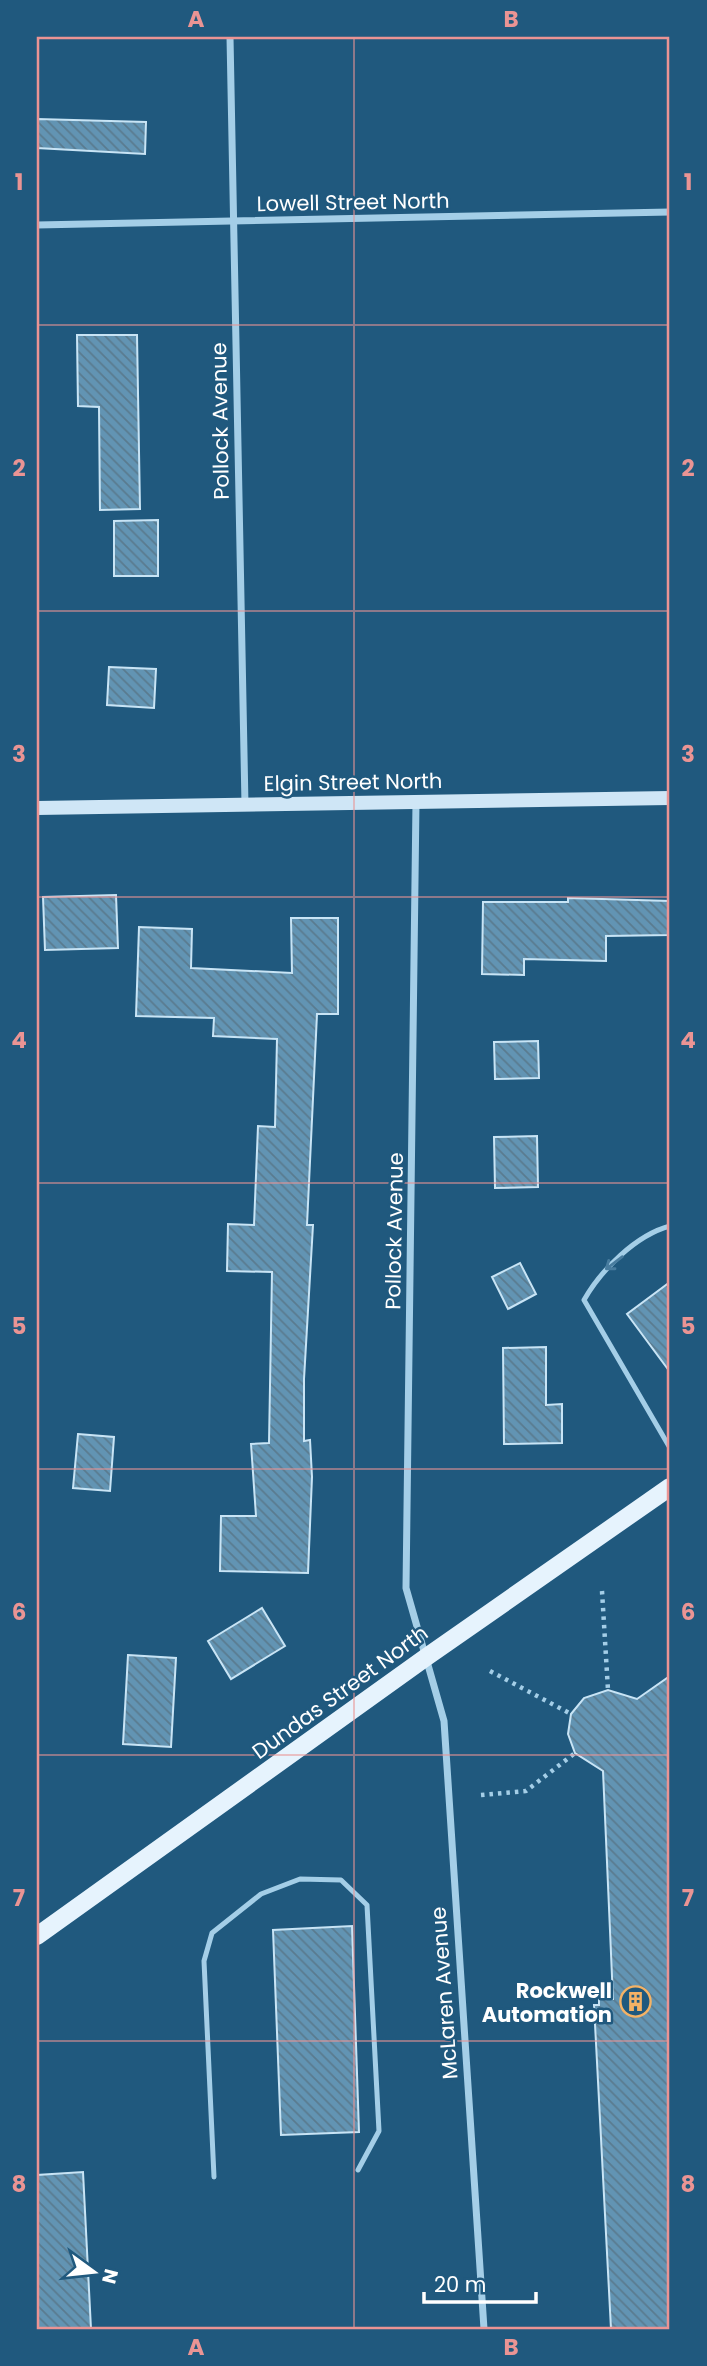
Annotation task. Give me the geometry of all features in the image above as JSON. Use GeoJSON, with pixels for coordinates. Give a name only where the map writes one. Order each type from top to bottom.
{"type":"FeatureCollection","features":[{"type":"Feature","properties":{"kind":"main road","name":"Dundas Street North"},"geometry":{"type":"LineString","coordinates":[[37,1936],[425,1658],[670,1488]]}},
{"type":"Feature","properties":{"kind":"street","name":"Pollock Avenue"},"geometry":{"type":"LineString","coordinates":[[230,37],[245,805]]}},
{"type":"Feature","properties":{"kind":"street","name":"Lowell Street North"},"geometry":{"type":"LineString","coordinates":[[37,225],[670,212]]}},
{"type":"Feature","properties":{"kind":"street","name":"Elgin Street North"},"geometry":{"type":"LineString","coordinates":[[37,808],[670,798]]}},
{"type":"Feature","properties":{"kind":"street","name":"Pollock Avenue"},"geometry":{"type":"LineString","coordinates":[[416,802],[406,1588],[425,1658]]}},
{"type":"Feature","properties":{"kind":"street","name":"McLaren Avenue"},"geometry":{"type":"LineString","coordinates":[[425,1658],[444,1721],[484,2329]]}},
{"type":"Feature","properties":{"kind":"lane"},"geometry":{"type":"LineString","coordinates":[[670,1226],[657,1230],[599,1274],[584,1300],[670,1448]]}},
{"type":"Feature","properties":{"kind":"lane"},"geometry":{"type":"LineString","coordinates":[[214,2177],[204,1961],[212,1933],[261,1894],[300,1879],[341,1880],[367,1905],[379,2131],[358,2171]]}},
{"type":"Feature","properties":{"kind":"path"},"geometry":{"type":"LineString","coordinates":[[602,1591],[608,1690]]}},
{"type":"Feature","properties":{"kind":"path"},"geometry":{"type":"LineString","coordinates":[[491,1671],[571,1714]]}},
{"type":"Feature","properties":{"kind":"path"},"geometry":{"type":"LineString","coordinates":[[481,1796],[526,1791],[575,1754]]}},
{"type":"Feature","properties":{"kind":"building"},"geometry":{"type":"Polygon","coordinates":[[[37,119],[146,122],[145,154],[37,148],[37,119]]]}},
{"type":"Feature","properties":{"kind":"building"},"geometry":{"type":"Polygon","coordinates":[[[77,335],[137,335],[140,509],[100,510],[99,407],[78,406],[77,335]]]}},
{"type":"Feature","properties":{"kind":"building"},"geometry":{"type":"Polygon","coordinates":[[[158,520],[158,576],[114,576],[114,521],[158,520]]]}},
{"type":"Feature","properties":{"kind":"building"},"geometry":{"type":"Polygon","coordinates":[[[109,667],[156,669],[154,708],[107,705],[109,667]]]}},
{"type":"Feature","properties":{"kind":"building"},"geometry":{"type":"Polygon","coordinates":[[[116,895],[118,948],[45,950],[43,897],[116,895]]]}},
{"type":"Feature","properties":{"kind":"building"},"geometry":{"type":"Polygon","coordinates":[[[568,898],[670,901],[670,935],[606,936],[606,961],[524,959],[524,975],[482,974],[483,902],[568,902],[568,898]]]}},
{"type":"Feature","properties":{"kind":"building"},"geometry":{"type":"Polygon","coordinates":[[[291,918],[338,918],[338,1014],[317,1014],[307,1225],[313,1225],[304,1379],[304,1441],[310,1440],[312,1477],[308,1573],[220,1571],[221,1516],[256,1516],[251,1444],[269,1443],[272,1272],[227,1271],[228,1224],[254,1225],[258,1126],[275,1127],[277,1039],[213,1036],[214,1018],[136,1016],[139,927],[192,929],[191,968],[292,973],[291,918]]]}},
{"type":"Feature","properties":{"kind":"building"},"geometry":{"type":"Polygon","coordinates":[[[538,1041],[539,1078],[495,1079],[494,1042],[538,1041]]]}},
{"type":"Feature","properties":{"kind":"building"},"geometry":{"type":"Polygon","coordinates":[[[537,1136],[538,1187],[495,1188],[494,1137],[537,1136]]]}},
{"type":"Feature","properties":{"kind":"building"},"geometry":{"type":"Polygon","coordinates":[[[520,1263],[536,1294],[508,1309],[492,1277],[520,1263]]]}},
{"type":"Feature","properties":{"kind":"building"},"geometry":{"type":"Polygon","coordinates":[[[670,1282],[670,1372],[627,1314],[670,1282]]]}},
{"type":"Feature","properties":{"kind":"building"},"geometry":{"type":"Polygon","coordinates":[[[546,1347],[546,1405],[562,1404],[562,1443],[504,1444],[503,1348],[546,1347]]]}},
{"type":"Feature","properties":{"kind":"building"},"geometry":{"type":"Polygon","coordinates":[[[78,1434],[114,1437],[110,1491],[73,1488],[78,1434]]]}},
{"type":"Feature","properties":{"kind":"building"},"geometry":{"type":"Polygon","coordinates":[[[262,1608],[285,1646],[231,1679],[208,1641],[262,1608]]]}},
{"type":"Feature","properties":{"kind":"building"},"geometry":{"type":"Polygon","coordinates":[[[128,1655],[176,1658],[171,1747],[123,1744],[128,1655]]]}},
{"type":"Feature","properties":{"kind":"building","name":"Rockwell Automation"},"geometry":{"type":"Polygon","coordinates":[[[670,1676],[670,2329],[611,2329],[594,2005],[599,2005],[599,1999],[613,1999],[603,1771],[575,1753],[568,1734],[571,1714],[584,1698],[608,1690],[637,1699],[670,1676]]]}},
{"type":"Feature","properties":{"kind":"building"},"geometry":{"type":"Polygon","coordinates":[[[352,1926],[359,2132],[281,2135],[273,1930],[352,1926]]]}},
{"type":"Feature","properties":{"kind":"building"},"geometry":{"type":"Polygon","coordinates":[[[83,2172],[91,2329],[37,2329],[37,2175],[83,2172]]]}},
{"type":"Feature","properties":{"kind":"place","name":"Rockwell Automation"},"geometry":{"type":"Point","coordinates":[635,2002]}}]}
